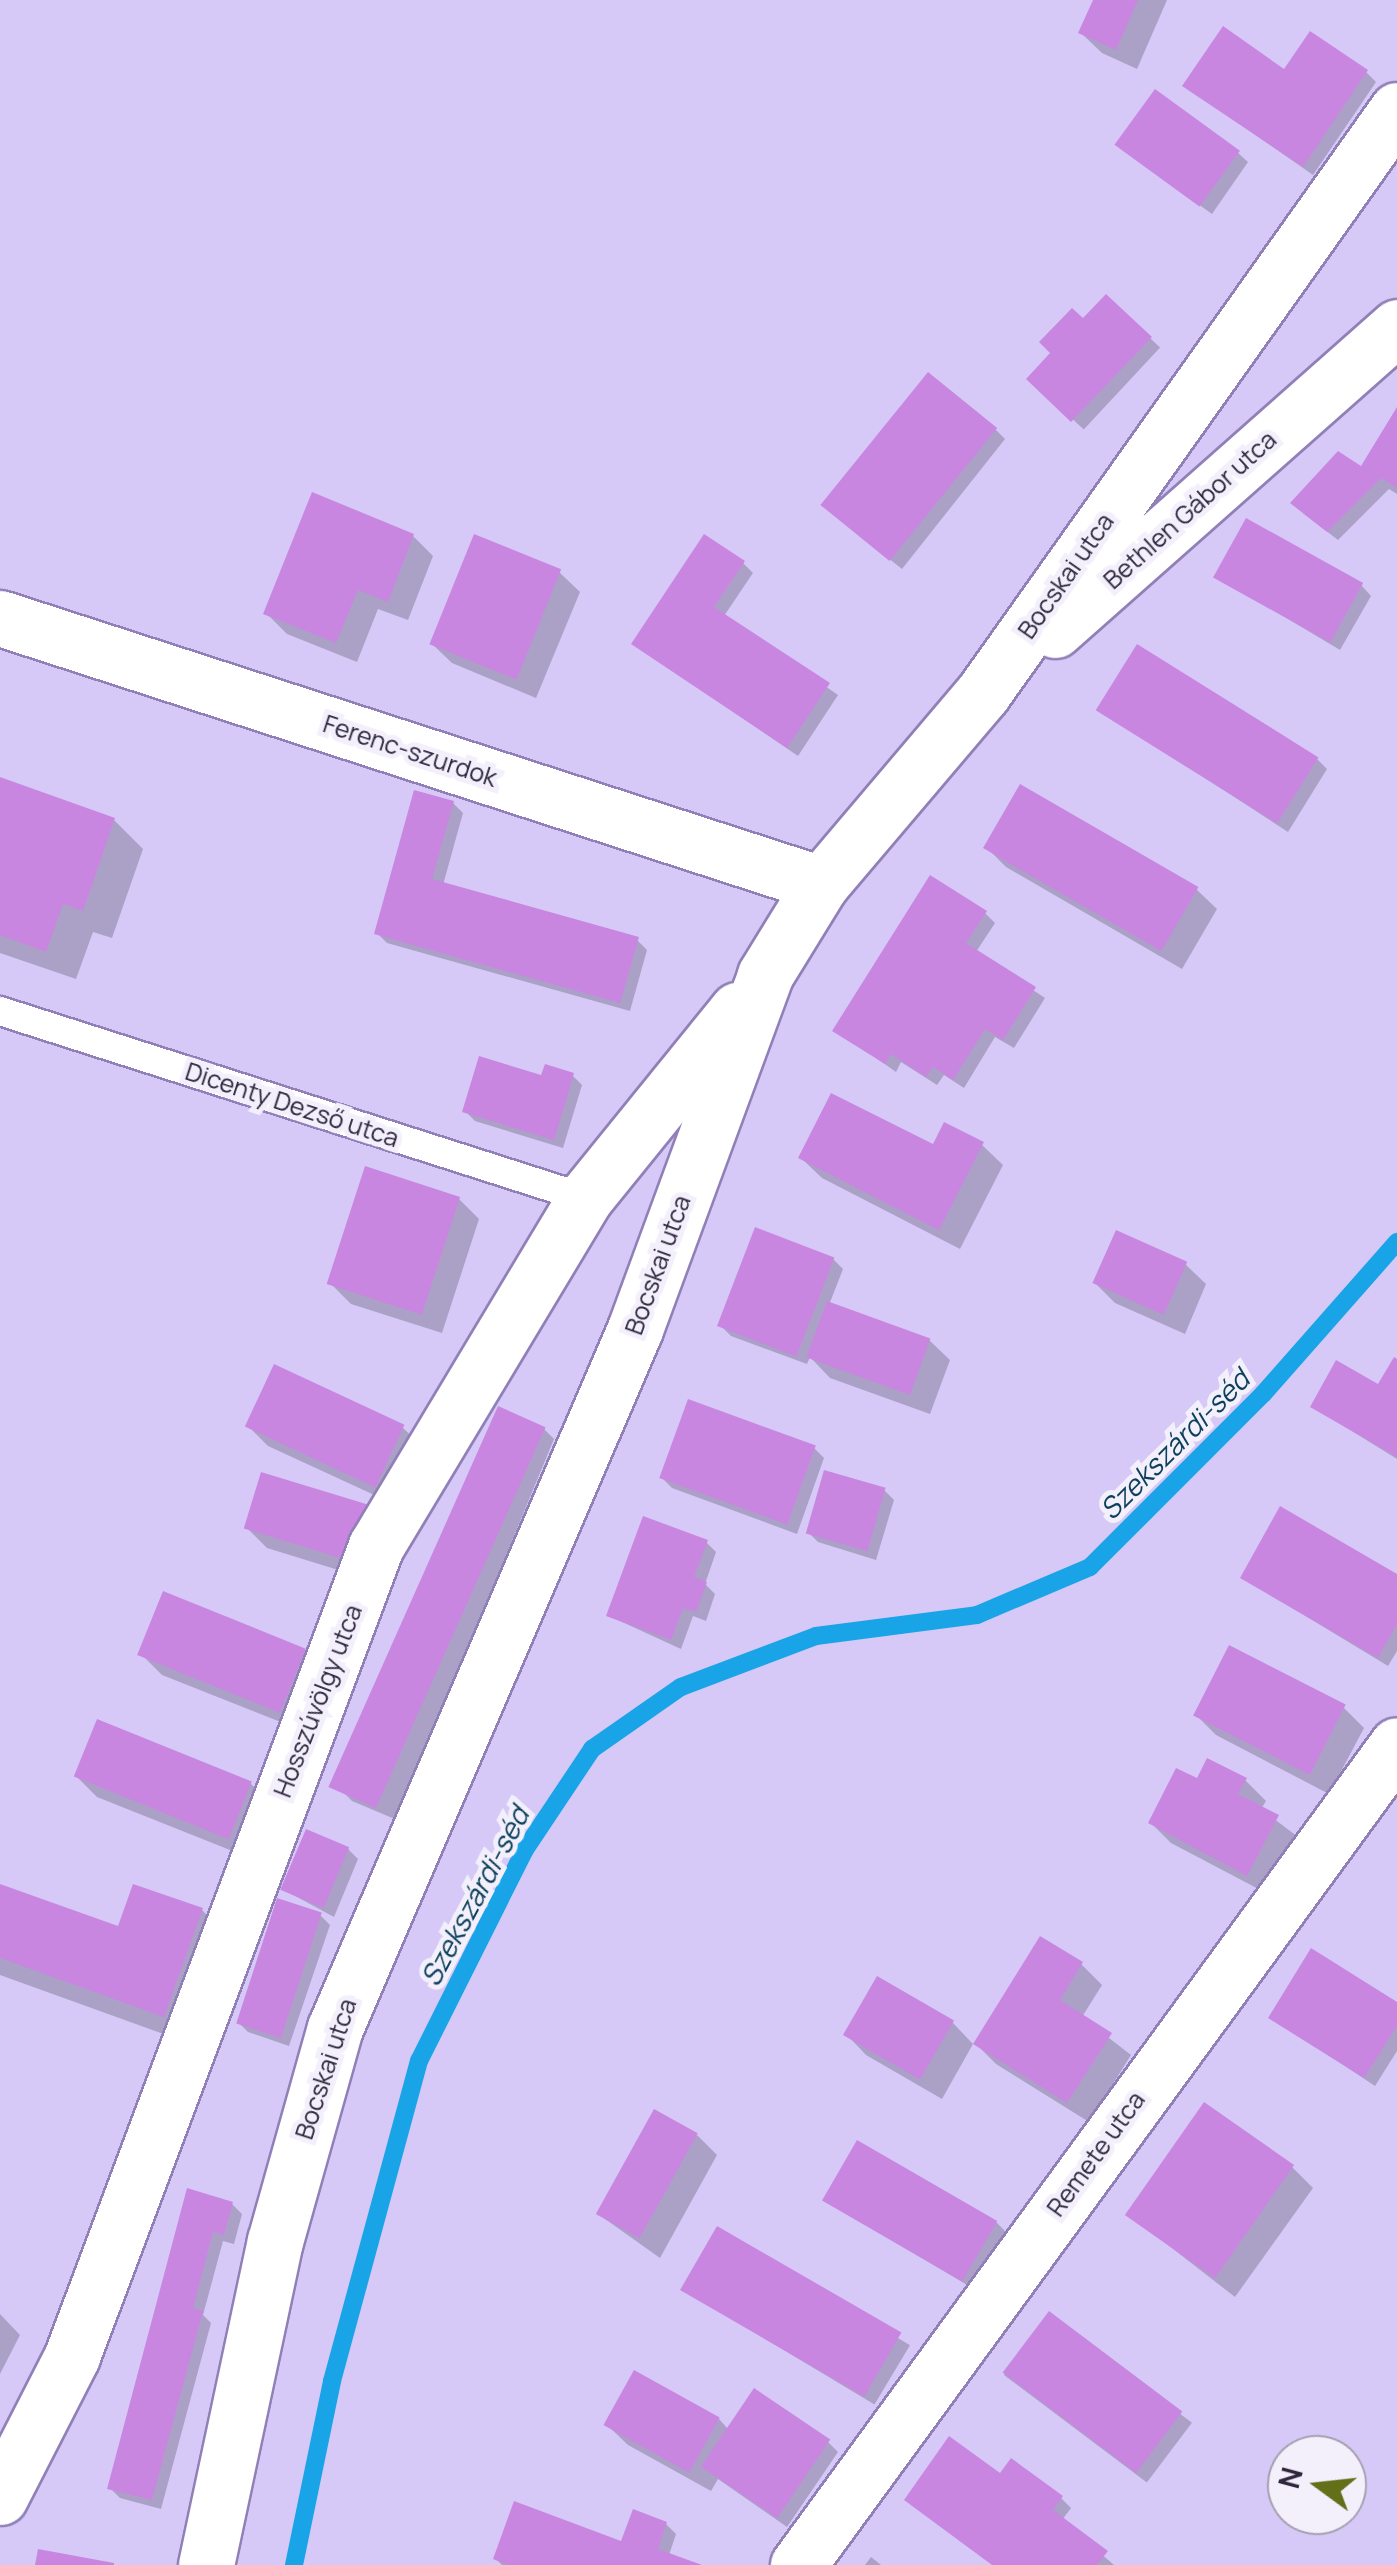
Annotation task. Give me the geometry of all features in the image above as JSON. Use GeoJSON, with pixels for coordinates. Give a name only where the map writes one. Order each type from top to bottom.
{"type":"FeatureCollection","features":[{"type":"Feature","properties":{"kind":"street","name":"Bocskai utca"},"geometry":{"type":"LineString","coordinates":[[206,2565],[271,2260],[334,2028],[636,1329],[766,975],[821,884],[983,693],[1397,110]]}},
{"type":"Feature","properties":{"kind":"street","name":"Bethlen Gábor utca"},"geometry":{"type":"LineString","coordinates":[[983,693],[1397,327]]}},
{"type":"Feature","properties":{"kind":"street","name":"Ferenc-szurdok"},"geometry":{"type":"LineString","coordinates":[[0,618],[821,884]]}},
{"type":"Feature","properties":{"kind":"street","name":"Hosszúvölgy utca"},"geometry":{"type":"LineString","coordinates":[[0,2498],[72,2356],[376,1546],[585,1198],[766,975]]}},
{"type":"Feature","properties":{"kind":"street","name":"Remete utca"},"geometry":{"type":"LineString","coordinates":[[798,2565],[1397,1745]]}},
{"type":"Feature","properties":{"kind":"lane","name":"Dicenty Dezső utca"},"geometry":{"type":"LineString","coordinates":[[0,1011],[585,1198]]}},
{"type":"Feature","properties":{"kind":"building"},"geometry":{"type":"Polygon","coordinates":[[[1093,0],[1138,0],[1116,50],[1078,33],[1093,0]]]}},
{"type":"Feature","properties":{"kind":"building"},"geometry":{"type":"Polygon","coordinates":[[[1223,26],[1284,69],[1310,31],[1368,70],[1303,167],[1182,86],[1223,26]]]}},
{"type":"Feature","properties":{"kind":"building"},"geometry":{"type":"Polygon","coordinates":[[[1155,89],[1240,151],[1199,207],[1114,145],[1155,89]]]}},
{"type":"Feature","properties":{"kind":"building"},"geometry":{"type":"Polygon","coordinates":[[[1106,294],[1152,337],[1071,422],[1026,379],[1050,353],[1039,342],[1072,308],[1083,318],[1106,294]]]}},
{"type":"Feature","properties":{"kind":"building"},"geometry":{"type":"Polygon","coordinates":[[[928,372],[997,428],[890,561],[820,505],[928,372]]]}},
{"type":"Feature","properties":{"kind":"building"},"geometry":{"type":"Polygon","coordinates":[[[1397,407],[1397,488],[1381,478],[1327,532],[1290,503],[1338,451],[1361,466],[1397,407]]]}},
{"type":"Feature","properties":{"kind":"building"},"geometry":{"type":"Polygon","coordinates":[[[312,492],[414,534],[388,602],[358,590],[336,643],[263,614],[312,492]]]}},
{"type":"Feature","properties":{"kind":"building"},"geometry":{"type":"Polygon","coordinates":[[[1246,518],[1363,583],[1330,642],[1213,577],[1246,518]]]}},
{"type":"Feature","properties":{"kind":"building"},"geometry":{"type":"Polygon","coordinates":[[[474,534],[561,569],[517,680],[429,644],[474,534]]]}},
{"type":"Feature","properties":{"kind":"building"},"geometry":{"type":"Polygon","coordinates":[[[704,534],[745,561],[714,607],[830,683],[787,748],[631,644],[704,534]]]}},
{"type":"Feature","properties":{"kind":"building"},"geometry":{"type":"Polygon","coordinates":[[[1137,644],[1318,757],[1277,824],[1096,710],[1137,644]]]}},
{"type":"Feature","properties":{"kind":"building"},"geometry":{"type":"Polygon","coordinates":[[[0,777],[115,818],[83,911],[63,904],[46,952],[0,935],[0,777]]]}},
{"type":"Feature","properties":{"kind":"building"},"geometry":{"type":"Polygon","coordinates":[[[1020,784],[1198,887],[1161,951],[983,848],[1020,784]]]}},
{"type":"Feature","properties":{"kind":"building"},"geometry":{"type":"Polygon","coordinates":[[[414,790],[454,801],[432,879],[639,937],[620,1003],[374,934],[414,790]]]}},
{"type":"Feature","properties":{"kind":"building"},"geometry":{"type":"Polygon","coordinates":[[[930,875],[987,911],[966,943],[1036,987],[1003,1040],[985,1029],[953,1080],[933,1067],[926,1077],[891,1054],[885,1064],[832,1031],[930,875]]]}},
{"type":"Feature","properties":{"kind":"building"},"geometry":{"type":"Polygon","coordinates":[[[479,1056],[541,1075],[545,1064],[574,1073],[554,1140],[462,1112],[479,1056]]]}},
{"type":"Feature","properties":{"kind":"building"},"geometry":{"type":"Polygon","coordinates":[[[831,1093],[933,1144],[944,1122],[984,1142],[939,1230],[798,1158],[831,1093]]]}},
{"type":"Feature","properties":{"kind":"building"},"geometry":{"type":"Polygon","coordinates":[[[365,1166],[460,1197],[422,1315],[327,1284],[365,1166]]]}},
{"type":"Feature","properties":{"kind":"building"},"geometry":{"type":"Polygon","coordinates":[[[755,1227],[834,1257],[796,1356],[717,1326],[755,1227]]]}},
{"type":"Feature","properties":{"kind":"building"},"geometry":{"type":"Polygon","coordinates":[[[1116,1230],[1187,1262],[1164,1315],[1092,1283],[1116,1230]]]}},
{"type":"Feature","properties":{"kind":"building"},"geometry":{"type":"Polygon","coordinates":[[[827,1301],[930,1339],[910,1395],[806,1357],[827,1301]]]}},
{"type":"Feature","properties":{"kind":"building"},"geometry":{"type":"Polygon","coordinates":[[[1394,1357],[1397,1457],[1310,1407],[1336,1360],[1378,1384],[1394,1357]]]}},
{"type":"Feature","properties":{"kind":"building"},"geometry":{"type":"Polygon","coordinates":[[[274,1364],[405,1425],[375,1487],[245,1427],[274,1364]]]}},
{"type":"Feature","properties":{"kind":"building"},"geometry":{"type":"Polygon","coordinates":[[[688,1399],[816,1446],[787,1524],[659,1478],[688,1399]]]}},
{"type":"Feature","properties":{"kind":"building"},"geometry":{"type":"Polygon","coordinates":[[[498,1406],[546,1427],[376,1808],[328,1787],[498,1406]]]}},
{"type":"Feature","properties":{"kind":"building"},"geometry":{"type":"Polygon","coordinates":[[[824,1470],[886,1488],[867,1551],[806,1533],[824,1470]]]}},
{"type":"Feature","properties":{"kind":"building"},"geometry":{"type":"Polygon","coordinates":[[[261,1472],[371,1506],[354,1562],[244,1528],[261,1472]]]}},
{"type":"Feature","properties":{"kind":"building"},"geometry":{"type":"Polygon","coordinates":[[[1280,1506],[1397,1574],[1397,1624],[1378,1658],[1240,1578],[1280,1506]]]}},
{"type":"Feature","properties":{"kind":"building"},"geometry":{"type":"Polygon","coordinates":[[[643,1516],[708,1540],[694,1577],[707,1582],[696,1612],[683,1608],[671,1640],[606,1616],[643,1516]]]}},
{"type":"Feature","properties":{"kind":"building"},"geometry":{"type":"Polygon","coordinates":[[[163,1591],[306,1649],[280,1713],[137,1655],[163,1591]]]}},
{"type":"Feature","properties":{"kind":"building"},"geometry":{"type":"Polygon","coordinates":[[[1229,1645],[1346,1704],[1310,1775],[1193,1715],[1229,1645]]]}},
{"type":"Feature","properties":{"kind":"building"},"geometry":{"type":"Polygon","coordinates":[[[97,1719],[252,1782],[229,1839],[74,1776],[97,1719]]]}},
{"type":"Feature","properties":{"kind":"building"},"geometry":{"type":"Polygon","coordinates":[[[1207,1758],[1247,1778],[1238,1794],[1279,1815],[1247,1876],[1148,1823],[1176,1768],[1197,1778],[1207,1758]]]}},
{"type":"Feature","properties":{"kind":"building"},"geometry":{"type":"Polygon","coordinates":[[[306,1829],[349,1847],[323,1908],[280,1890],[306,1829]]]}},
{"type":"Feature","properties":{"kind":"building"},"geometry":{"type":"Polygon","coordinates":[[[0,1884],[118,1926],[133,1884],[203,1908],[164,2017],[0,1958],[0,1884]]]}},
{"type":"Feature","properties":{"kind":"building"},"geometry":{"type":"Polygon","coordinates":[[[277,1898],[322,1913],[281,2038],[236,2024],[277,1898]]]}},
{"type":"Feature","properties":{"kind":"building"},"geometry":{"type":"Polygon","coordinates":[[[1040,1936],[1083,1962],[1060,2000],[1112,2033],[1067,2103],[973,2044],[1040,1936]]]}},
{"type":"Feature","properties":{"kind":"building"},"geometry":{"type":"Polygon","coordinates":[[[1311,1948],[1397,2002],[1397,2026],[1364,2078],[1268,2018],[1311,1948]]]}},
{"type":"Feature","properties":{"kind":"building"},"geometry":{"type":"Polygon","coordinates":[[[877,1976],[954,2020],[920,2079],[843,2035],[877,1976]]]}},
{"type":"Feature","properties":{"kind":"building"},"geometry":{"type":"Polygon","coordinates":[[[1204,2102],[1294,2165],[1215,2278],[1125,2215],[1204,2102]]]}},
{"type":"Feature","properties":{"kind":"building"},"geometry":{"type":"Polygon","coordinates":[[[654,2109],[698,2133],[640,2238],[596,2214],[654,2109]]]}},
{"type":"Feature","properties":{"kind":"building"},"geometry":{"type":"Polygon","coordinates":[[[857,2140],[997,2221],[962,2282],[822,2201],[857,2140]]]}},
{"type":"Feature","properties":{"kind":"building"},"geometry":{"type":"Polygon","coordinates":[[[187,2188],[233,2202],[224,2235],[213,2232],[193,2308],[203,2311],[152,2500],[107,2489],[187,2188]]]}},
{"type":"Feature","properties":{"kind":"building"},"geometry":{"type":"Polygon","coordinates":[[[717,2226],[901,2332],[864,2397],[680,2290],[717,2226]]]}},
{"type":"Feature","properties":{"kind":"building"},"geometry":{"type":"Polygon","coordinates":[[[1049,2311],[1182,2412],[1136,2473],[1003,2372],[1049,2311]]]}},
{"type":"Feature","properties":{"kind":"building"},"geometry":{"type":"Polygon","coordinates":[[[634,2370],[720,2418],[689,2473],[603,2425],[634,2370]]]}},
{"type":"Feature","properties":{"kind":"building"},"geometry":{"type":"Polygon","coordinates":[[[754,2388],[830,2439],[777,2518],[701,2467],[754,2388]]]}},
{"type":"Feature","properties":{"kind":"building"},"geometry":{"type":"Polygon","coordinates":[[[949,2436],[1000,2473],[1011,2458],[1063,2496],[1053,2510],[1108,2551],[1097,2565],[992,2565],[904,2500],[949,2436]]]}},
{"type":"Feature","properties":{"kind":"building"},"geometry":{"type":"Polygon","coordinates":[[[514,2501],[621,2541],[633,2509],[667,2522],[658,2549],[702,2565],[508,2565],[493,2559],[514,2501]]]}},
{"type":"Feature","properties":{"kind":"building"},"geometry":{"type":"Polygon","coordinates":[[[38,2549],[114,2563],[114,2565],[35,2565],[38,2549]]]}},
{"type":"Feature","properties":{"kind":"waterway","name":"Szekszárdi-séd"},"geometry":{"type":"LineString","coordinates":[[294,2565],[332,2381],[419,2061],[524,1851],[592,1749],[681,1687],[816,1636],[977,1615],[1090,1567],[1263,1394],[1397,1242]]}}]}
